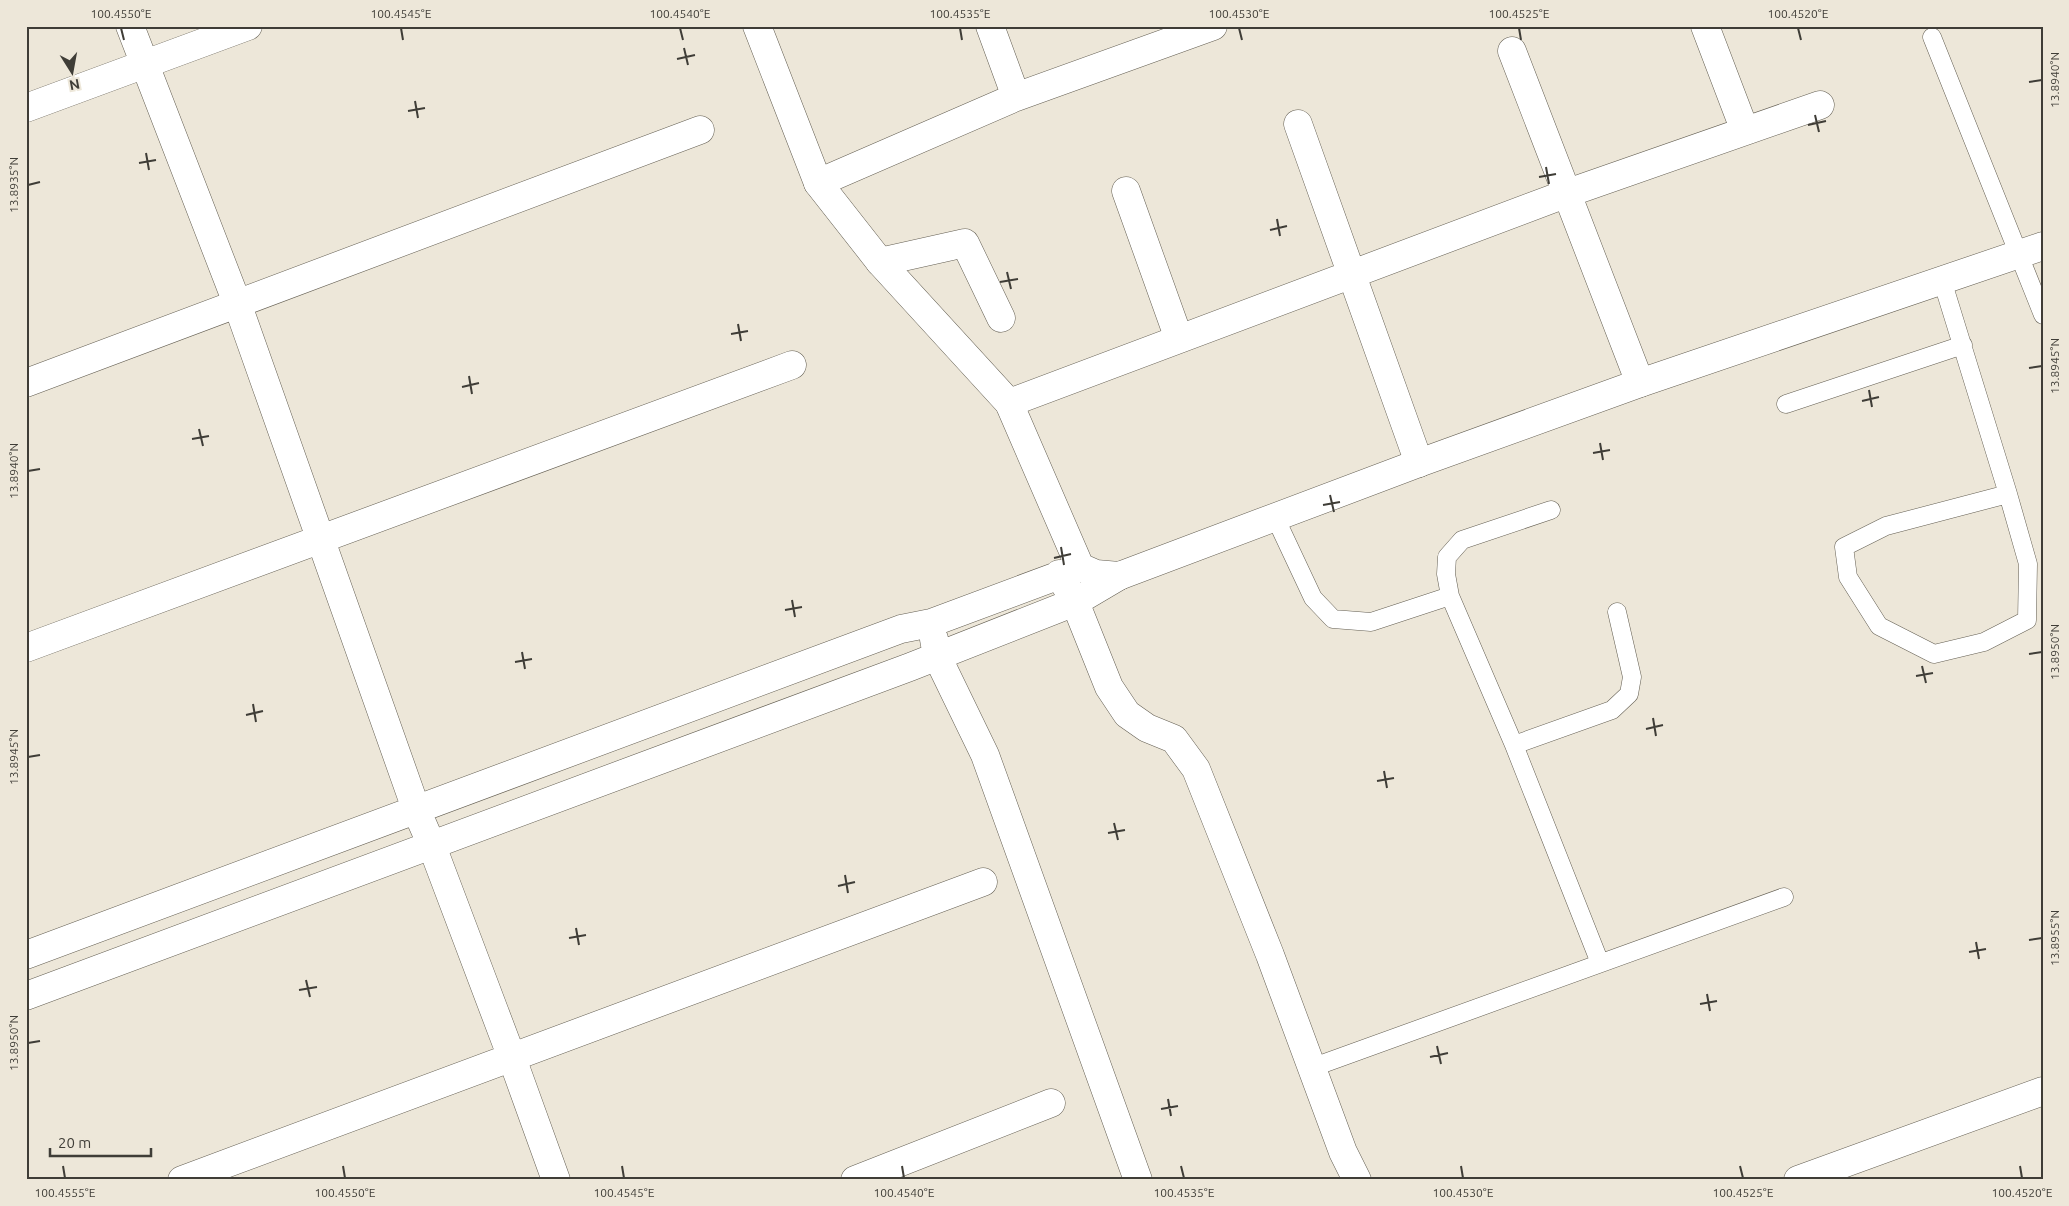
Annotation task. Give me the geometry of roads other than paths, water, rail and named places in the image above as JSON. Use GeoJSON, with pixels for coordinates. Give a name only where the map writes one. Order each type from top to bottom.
{"type":"FeatureCollection","features":[{"type":"Feature","properties":{"kind":"street"},"geometry":{"type":"LineString","coordinates":[[130,26],[237,303],[416,809],[432,846],[556,1180]]}},
{"type":"Feature","properties":{"kind":"street"},"geometry":{"type":"LineString","coordinates":[[26,108],[248,26]]}},
{"type":"Feature","properties":{"kind":"street"},"geometry":{"type":"LineString","coordinates":[[757,26],[818,183],[880,262],[1009,403],[1070,571],[1075,602],[1109,686],[1127,714],[1148,728],[1174,739],[1196,769],[1270,955],[1343,1152],[1357,1180]]}},
{"type":"Feature","properties":{"kind":"street"},"geometry":{"type":"LineString","coordinates":[[990,26],[1016,97]]}},
{"type":"Feature","properties":{"kind":"street"},"geometry":{"type":"LineString","coordinates":[[818,183],[1016,97],[1213,26]]}},
{"type":"Feature","properties":{"kind":"street"},"geometry":{"type":"LineString","coordinates":[[1705,26],[1745,132]]}},
{"type":"Feature","properties":{"kind":"street"},"geometry":{"type":"LineString","coordinates":[[1512,51],[1640,383]]}},
{"type":"Feature","properties":{"kind":"street"},"geometry":{"type":"LineString","coordinates":[[1009,403],[1568,193],[1820,105]]}},
{"type":"Feature","properties":{"kind":"street"},"geometry":{"type":"LineString","coordinates":[[1298,124],[1420,462]]}},
{"type":"Feature","properties":{"kind":"street"},"geometry":{"type":"LineString","coordinates":[[26,383],[700,130]]}},
{"type":"Feature","properties":{"kind":"street"},"geometry":{"type":"LineString","coordinates":[[1126,191],[1179,339]]}},
{"type":"Feature","properties":{"kind":"street"},"geometry":{"type":"LineString","coordinates":[[880,262],[965,244],[1001,318]]}},
{"type":"Feature","properties":{"kind":"street"},"geometry":{"type":"LineString","coordinates":[[26,996],[937,656],[1075,602],[1119,576],[1420,462],[1640,383],[2043,246]]}},
{"type":"Feature","properties":{"kind":"street"},"geometry":{"type":"LineString","coordinates":[[26,648],[792,365]]}},
{"type":"Feature","properties":{"kind":"street"},"geometry":{"type":"LineString","coordinates":[[26,955],[901,628],[931,623],[1070,571],[1119,576]]}},
{"type":"Feature","properties":{"kind":"street"},"geometry":{"type":"LineString","coordinates":[[931,623],[937,656],[985,755],[1138,1180]]}},
{"type":"Feature","properties":{"kind":"street"},"geometry":{"type":"LineString","coordinates":[[182,1180],[983,882]]}},
{"type":"Feature","properties":{"kind":"street"},"geometry":{"type":"LineString","coordinates":[[1798,1180],[2043,1092]]}},
{"type":"Feature","properties":{"kind":"street"},"geometry":{"type":"LineString","coordinates":[[855,1180],[1051,1103]]}},
{"type":"Feature","properties":{"kind":"lane"},"geometry":{"type":"LineString","coordinates":[[1932,37],[2043,315]]}},
{"type":"Feature","properties":{"kind":"lane"},"geometry":{"type":"LineString","coordinates":[[1942,280],[1963,345],[2008,494],[2028,564],[2028,620],[1984,642],[1934,654],[1879,626],[1848,577],[1844,546],[1886,526],[2008,494]]}},
{"type":"Feature","properties":{"kind":"lane"},"geometry":{"type":"LineString","coordinates":[[1786,404],[1963,345]]}},
{"type":"Feature","properties":{"kind":"lane"},"geometry":{"type":"LineString","coordinates":[[1551,510],[1462,540],[1447,557],[1446,574],[1450,596],[1514,745],[1600,963]]}},
{"type":"Feature","properties":{"kind":"lane"},"geometry":{"type":"LineString","coordinates":[[1275,517],[1313,598],[1333,619],[1371,622],[1450,596]]}},
{"type":"Feature","properties":{"kind":"lane"},"geometry":{"type":"LineString","coordinates":[[1514,745],[1612,710],[1629,694],[1632,677],[1617,612]]}},
{"type":"Feature","properties":{"kind":"lane"},"geometry":{"type":"LineString","coordinates":[[1311,1068],[1784,897]]}}]}
